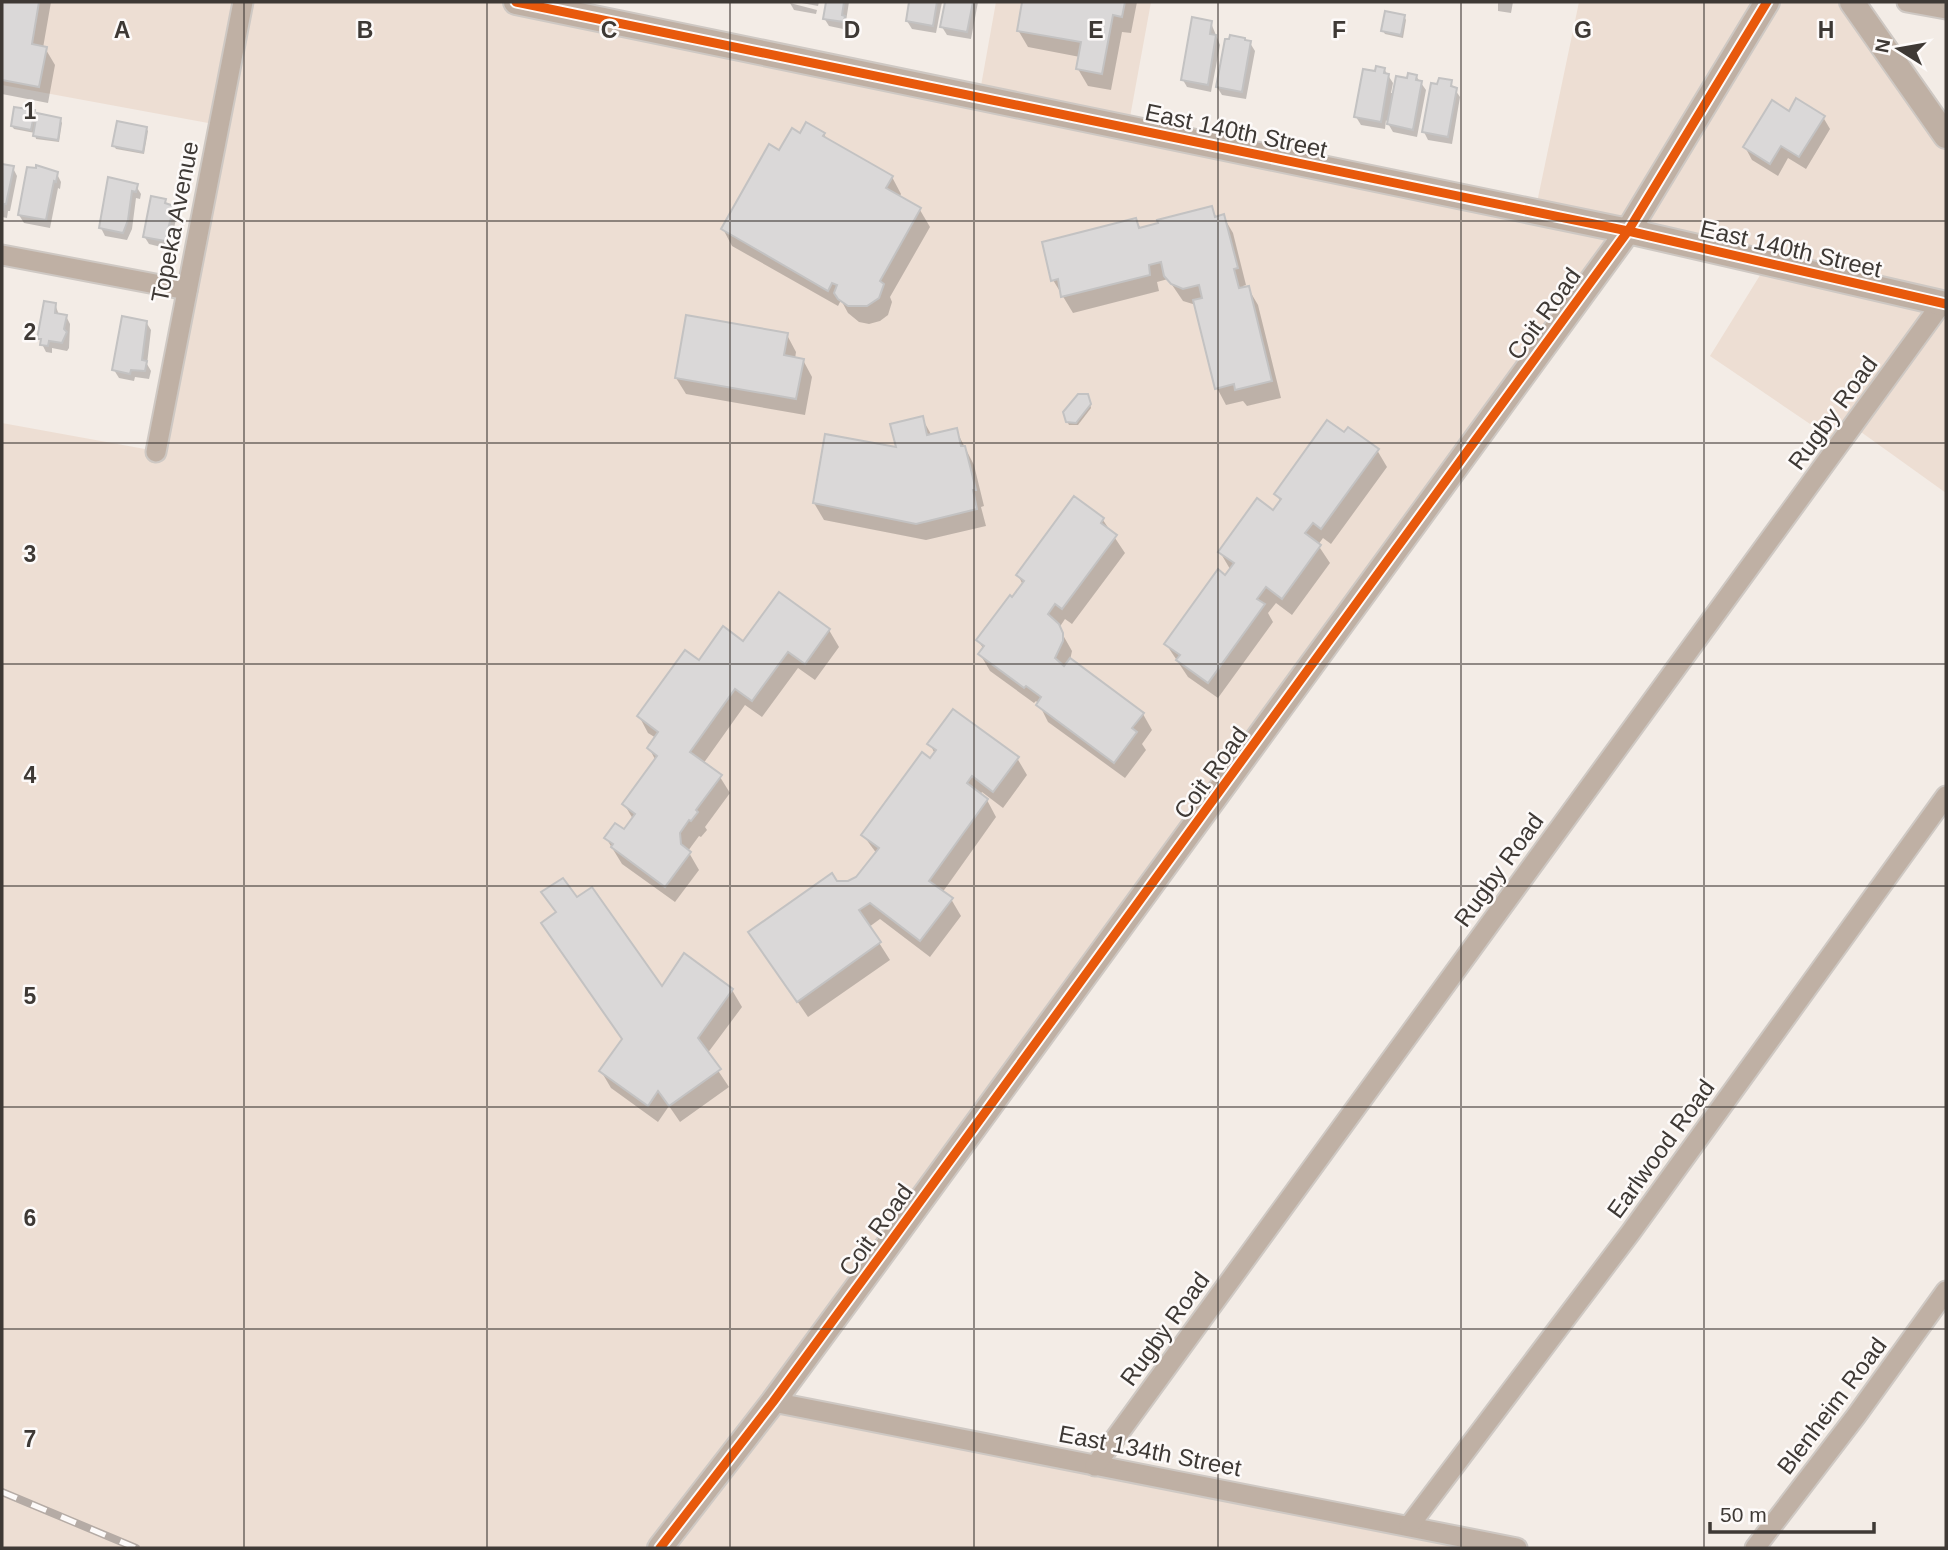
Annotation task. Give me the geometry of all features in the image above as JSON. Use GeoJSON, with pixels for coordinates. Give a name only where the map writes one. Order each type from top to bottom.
{"type":"FeatureCollection","features":[{"type":"Feature","properties":{"kind":"street","name":"Topeka Avenue"},"geometry":{"type":"LineString","coordinates":[[156,452],[243,2]]}},
{"type":"Feature","properties":{"kind":"street","name":"East 140th Street"},"geometry":{"type":"LineString","coordinates":[[516,2],[1628,231],[1944,304]]}},
{"type":"Feature","properties":{"kind":"street","name":"Coit Road"},"geometry":{"type":"LineString","coordinates":[[660,1548],[773,1402],[1628,231],[1767,2]]}},
{"type":"Feature","properties":{"kind":"street"},"geometry":{"type":"LineString","coordinates":[[1852,2],[1946,136]]}},
{"type":"Feature","properties":{"kind":"street"},"geometry":{"type":"LineString","coordinates":[[1907,2],[1946,9]]}},
{"type":"Feature","properties":{"kind":"street"},"geometry":{"type":"LineString","coordinates":[[2,255],[187,290]]}},
{"type":"Feature","properties":{"kind":"street","name":"Rugby Road"},"geometry":{"type":"LineString","coordinates":[[1095,1466],[1944,304]]}},
{"type":"Feature","properties":{"kind":"street","name":"Earlwood Road"},"geometry":{"type":"LineString","coordinates":[[1409,1526],[1639,1221],[1946,796]]}},
{"type":"Feature","properties":{"kind":"street","name":"Blenheim Road"},"geometry":{"type":"LineString","coordinates":[[1755,1548],[1856,1416],[1946,1291]]}},
{"type":"Feature","properties":{"kind":"street","name":"East 134th Street"},"geometry":{"type":"LineString","coordinates":[[773,1402],[1517,1548]]}},
{"type":"Feature","properties":{"kind":"shaded area"},"geometry":{"type":"Polygon","coordinates":[[[2,2],[516,2],[979,97],[996,2],[1151,2],[1128,128],[1535,212],[1579,2],[1852,2],[1946,129],[1946,493],[1854,427],[1841,445],[1710,356],[1767,264],[1627,232],[773,1401],[1517,1548],[2,1548],[2,423],[156,451],[219,125],[2,85],[2,2]]]}},
{"type":"Feature","properties":{"kind":"building"},"geometry":{"type":"Polygon","coordinates":[[[2,2],[39,2],[32,44],[47,47],[39,87],[2,80],[2,2]]]}},
{"type":"Feature","properties":{"kind":"building"},"geometry":{"type":"Polygon","coordinates":[[[826,2],[844,2],[844,22],[823,19],[826,2]]]}},
{"type":"Feature","properties":{"kind":"building"},"geometry":{"type":"Polygon","coordinates":[[[909,2],[937,2],[933,26],[906,21],[909,2]]]}},
{"type":"Feature","properties":{"kind":"building"},"geometry":{"type":"Polygon","coordinates":[[[945,2],[973,2],[967,32],[940,27],[945,2]]]}},
{"type":"Feature","properties":{"kind":"building"},"geometry":{"type":"Polygon","coordinates":[[[1022,2],[1125,2],[1122,17],[1113,15],[1102,74],[1076,69],[1081,42],[1017,31],[1022,2]]]}},
{"type":"Feature","properties":{"kind":"building"},"geometry":{"type":"Polygon","coordinates":[[[1385,11],[1405,15],[1401,35],[1381,31],[1385,11]]]}},
{"type":"Feature","properties":{"kind":"building"},"geometry":{"type":"Polygon","coordinates":[[[1192,17],[1212,21],[1210,34],[1216,35],[1208,85],[1181,80],[1192,17]]]}},
{"type":"Feature","properties":{"kind":"building"},"geometry":{"type":"Polygon","coordinates":[[[1230,35],[1251,41],[1242,92],[1216,87],[1225,39],[1229,39],[1230,35]]]}},
{"type":"Feature","properties":{"kind":"building"},"geometry":{"type":"Polygon","coordinates":[[[1376,66],[1385,68],[1384,73],[1389,74],[1381,122],[1354,117],[1363,69],[1375,71],[1376,66]]]}},
{"type":"Feature","properties":{"kind":"building"},"geometry":{"type":"Polygon","coordinates":[[[1408,73],[1417,75],[1416,80],[1422,81],[1413,130],[1387,124],[1396,76],[1407,78],[1408,73]]]}},
{"type":"Feature","properties":{"kind":"building"},"geometry":{"type":"Polygon","coordinates":[[[1439,78],[1452,80],[1451,86],[1457,88],[1448,137],[1422,132],[1431,83],[1437,84],[1439,78]]]}},
{"type":"Feature","properties":{"kind":"building"},"geometry":{"type":"Polygon","coordinates":[[[1796,98],[1825,116],[1799,157],[1781,146],[1770,164],[1743,147],[1772,100],[1789,111],[1796,98]]]}},
{"type":"Feature","properties":{"kind":"building"},"geometry":{"type":"Polygon","coordinates":[[[14,107],[35,110],[31,130],[11,126],[14,107]]]}},
{"type":"Feature","properties":{"kind":"building"},"geometry":{"type":"Polygon","coordinates":[[[37,113],[61,118],[58,140],[33,136],[37,113]]]}},
{"type":"Feature","properties":{"kind":"building"},"geometry":{"type":"Polygon","coordinates":[[[117,121],[147,127],[143,152],[112,146],[117,121]]]}},
{"type":"Feature","properties":{"kind":"building"},"geometry":{"type":"Polygon","coordinates":[[[806,122],[825,133],[823,136],[893,176],[886,188],[921,208],[880,281],[884,284],[879,298],[867,306],[848,306],[834,293],[837,285],[832,283],[828,291],[721,229],[769,144],[779,150],[792,128],[800,133],[806,122]]]}},
{"type":"Feature","properties":{"kind":"building"},"geometry":{"type":"Polygon","coordinates":[[[2,164],[14,166],[3,211],[2,164]]]}},
{"type":"Feature","properties":{"kind":"building"},"geometry":{"type":"Polygon","coordinates":[[[36,165],[58,172],[46,220],[18,215],[27,167],[36,168],[36,165]]]}},
{"type":"Feature","properties":{"kind":"building"},"geometry":{"type":"Polygon","coordinates":[[[108,177],[138,184],[136,192],[132,191],[128,220],[123,233],[99,228],[108,177]]]}},
{"type":"Feature","properties":{"kind":"building"},"geometry":{"type":"Polygon","coordinates":[[[151,196],[166,199],[165,203],[174,206],[165,241],[143,237],[151,196]]]}},
{"type":"Feature","properties":{"kind":"building"},"geometry":{"type":"Polygon","coordinates":[[[1212,206],[1215,217],[1224,214],[1238,268],[1234,269],[1239,288],[1249,286],[1272,381],[1235,390],[1234,384],[1215,389],[1193,300],[1202,298],[1199,285],[1183,289],[1171,284],[1164,276],[1161,262],[1149,265],[1150,275],[1061,297],[1058,279],[1051,281],[1042,242],[1136,218],[1139,228],[1158,223],[1157,220],[1212,206]]]}},
{"type":"Feature","properties":{"kind":"building"},"geometry":{"type":"Polygon","coordinates":[[[44,301],[56,303],[55,313],[67,315],[64,329],[67,332],[62,343],[49,341],[48,346],[40,345],[41,339],[37,339],[44,301]]]}},
{"type":"Feature","properties":{"kind":"building"},"geometry":{"type":"Polygon","coordinates":[[[686,315],[788,333],[784,355],[804,359],[796,399],[675,378],[686,315]]]}},
{"type":"Feature","properties":{"kind":"building"},"geometry":{"type":"Polygon","coordinates":[[[122,316],[147,321],[142,360],[147,361],[145,371],[131,370],[130,374],[112,370],[122,316]]]}},
{"type":"Feature","properties":{"kind":"building"},"geometry":{"type":"Polygon","coordinates":[[[1078,394],[1088,394],[1091,404],[1076,423],[1066,422],[1063,412],[1078,394]]]}},
{"type":"Feature","properties":{"kind":"building"},"geometry":{"type":"Polygon","coordinates":[[[923,416],[927,435],[957,428],[961,446],[965,446],[976,490],[973,490],[977,509],[916,524],[813,503],[825,434],[896,447],[890,424],[923,416]]]}},
{"type":"Feature","properties":{"kind":"building"},"geometry":{"type":"Polygon","coordinates":[[[1327,420],[1344,432],[1348,427],[1379,449],[1321,529],[1313,523],[1305,533],[1321,545],[1282,599],[1266,587],[1257,599],[1265,604],[1208,683],[1176,660],[1180,655],[1164,644],[1218,569],[1225,575],[1234,563],[1218,552],[1257,498],[1273,510],[1281,499],[1274,494],[1327,420]]]}},
{"type":"Feature","properties":{"kind":"building"},"geometry":{"type":"Polygon","coordinates":[[[1074,496],[1104,518],[1101,523],[1117,535],[1062,609],[1055,604],[1048,614],[1059,624],[1063,633],[1063,641],[1055,658],[1064,666],[1070,658],[1144,713],[1132,728],[1137,732],[1114,763],[1036,705],[1041,697],[1026,686],[1024,688],[978,654],[984,646],[976,640],[1024,581],[1016,575],[1074,496]]]}},
{"type":"Feature","properties":{"kind":"building"},"geometry":{"type":"Polygon","coordinates":[[[779,592],[830,629],[805,664],[788,652],[752,701],[735,689],[690,752],[722,775],[696,810],[698,812],[680,833],[681,844],[691,852],[665,887],[611,847],[613,844],[604,838],[615,823],[624,829],[635,814],[622,804],[657,756],[647,748],[658,732],[637,716],[685,650],[699,660],[723,626],[743,641],[779,592]]]}},
{"type":"Feature","properties":{"kind":"building"},"geometry":{"type":"Polygon","coordinates":[[[953,709],[1019,757],[993,792],[972,776],[967,783],[988,799],[929,881],[953,898],[920,941],[870,903],[859,910],[881,942],[797,1002],[748,932],[832,873],[837,881],[848,881],[856,877],[879,848],[861,835],[922,752],[930,758],[936,750],[927,744],[953,709]]]}},
{"type":"Feature","properties":{"kind":"building"},"geometry":{"type":"Polygon","coordinates":[[[563,878],[577,897],[592,887],[662,986],[684,953],[733,989],[698,1038],[721,1069],[669,1106],[658,1091],[648,1106],[599,1071],[622,1039],[541,923],[556,912],[541,892],[563,878]]]}},
{"type":"Feature","properties":{"kind":"railway"},"geometry":{"type":"LineString","coordinates":[[2,1492],[136,1548]]}},
{"type":"Feature","properties":{"kind":"cycle path"},"geometry":{"type":"LineString","coordinates":[[516,2],[1628,231],[1946,304]]}},
{"type":"Feature","properties":{"kind":"cycle path"},"geometry":{"type":"LineString","coordinates":[[660,1548],[773,1402],[1628,231],[1767,2]]}}]}
